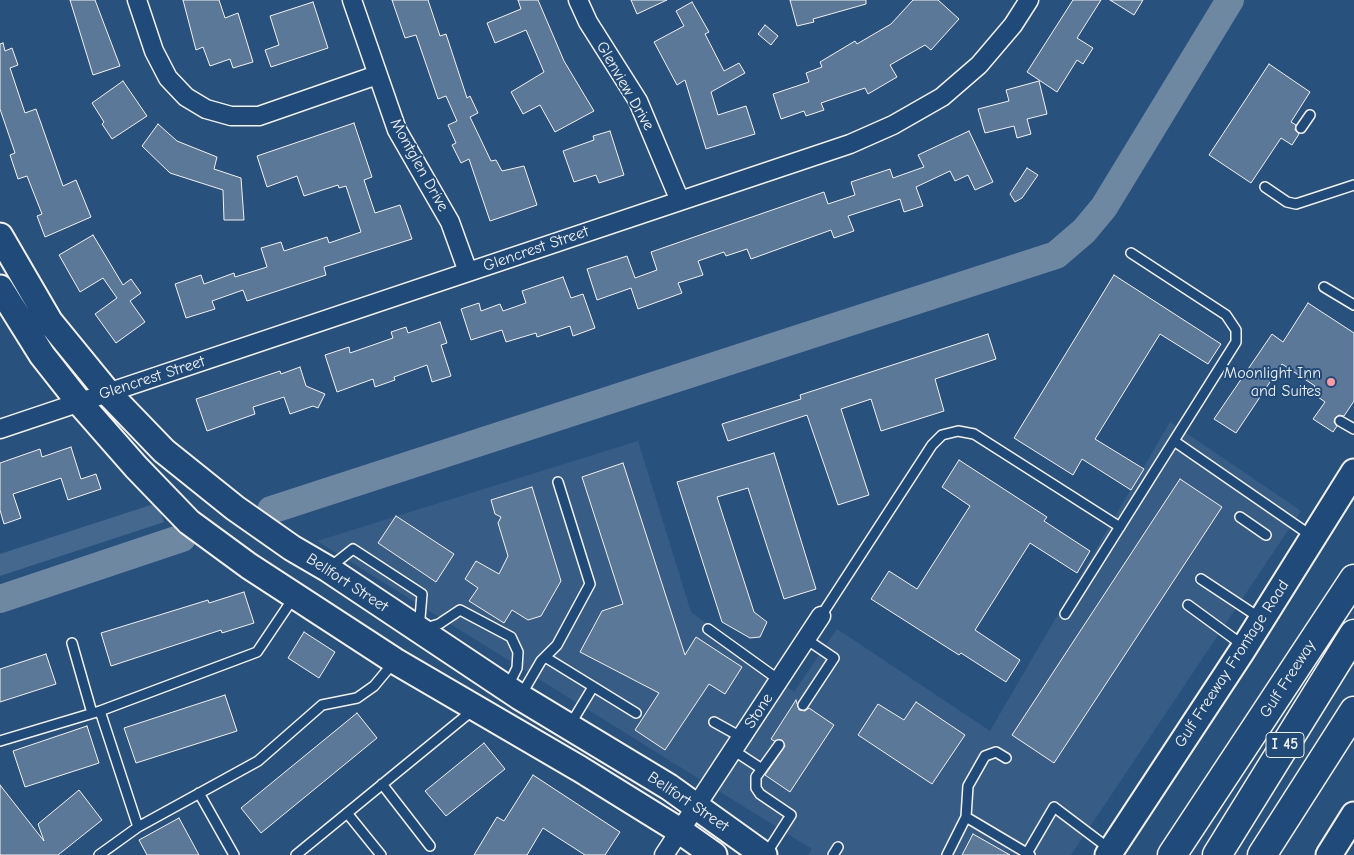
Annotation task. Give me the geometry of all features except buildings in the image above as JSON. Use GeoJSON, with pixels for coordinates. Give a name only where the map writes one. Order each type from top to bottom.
{"type":"FeatureCollection","features":[{"type":"Feature","properties":{"kind":"highway","name":"Gulf Freeway"},"geometry":{"type":"LineString","coordinates":[[1172,855],[1354,579]]}},
{"type":"Feature","properties":{"kind":"highway","name":"Gulf Freeway"},"geometry":{"type":"LineString","coordinates":[[1217,855],[1354,634]]}},
{"type":"Feature","properties":{"kind":"highway","name":"I 45"},"geometry":{"type":"LineString","coordinates":[[1262,855],[1354,711]]}},
{"type":"Feature","properties":{"kind":"main road","name":"Bellfort Street"},"geometry":{"type":"LineString","coordinates":[[0,236],[50,322],[108,393],[164,451],[235,508],[292,548],[328,569],[514,692],[696,806],[765,855]]}},
{"type":"Feature","properties":{"kind":"main road","name":"Bellfort Street"},"geometry":{"type":"LineString","coordinates":[[0,288],[42,355],[79,402],[136,467],[189,522],[250,566],[395,661],[477,707],[680,831],[714,855]]}},
{"type":"Feature","properties":{"kind":"main road","name":"Gulf Freeway Frontage Road"},"geometry":{"type":"LineString","coordinates":[[1110,852],[1245,647],[1354,472]]}},
{"type":"Feature","properties":{"kind":"main road"},"geometry":{"type":"LineString","coordinates":[[395,661],[419,630]]}},
{"type":"Feature","properties":{"kind":"main road"},"geometry":{"type":"LineString","coordinates":[[1329,855],[1354,815]]}},
{"type":"Feature","properties":{"kind":"street"},"geometry":{"type":"LineString","coordinates":[[137,0],[154,51],[168,78],[186,97],[206,109],[231,116],[259,116],[377,75]]}},
{"type":"Feature","properties":{"kind":"street","name":"Montglen Drive"},"geometry":{"type":"LineString","coordinates":[[352,0],[397,130],[450,222],[468,272]]}},
{"type":"Feature","properties":{"kind":"street","name":"Glenview Drive"},"geometry":{"type":"LineString","coordinates":[[578,0],[588,22],[638,101],[680,201]]}},
{"type":"Feature","properties":{"kind":"street","name":"Glencrest Street"},"geometry":{"type":"LineString","coordinates":[[0,429],[850,144],[893,125],[934,101],[979,65],[1013,25],[1029,0]]}},
{"type":"Feature","properties":{"kind":"street","name":"Stone"},"geometry":{"type":"LineString","coordinates":[[664,855],[820,616]]}},
{"type":"Feature","properties":{"kind":"lane"},"geometry":{"type":"LineString","coordinates":[[1301,128],[1310,115]]}},
{"type":"Feature","properties":{"kind":"lane"},"geometry":{"type":"LineString","coordinates":[[1265,187],[1287,202],[1296,204],[1354,185]]}},
{"type":"Feature","properties":{"kind":"lane"},"geometry":{"type":"LineString","coordinates":[[1065,614],[1236,342],[1236,330],[1226,315],[1131,253]]}},
{"type":"Feature","properties":{"kind":"lane"},"geometry":{"type":"LineString","coordinates":[[1324,287],[1354,305]]}},
{"type":"Feature","properties":{"kind":"lane"},"geometry":{"type":"LineString","coordinates":[[1340,421],[1354,429]]}},
{"type":"Feature","properties":{"kind":"lane"},"geometry":{"type":"LineString","coordinates":[[820,616],[932,445],[942,435],[958,431],[974,434],[1120,527]]}},
{"type":"Feature","properties":{"kind":"lane"},"geometry":{"type":"LineString","coordinates":[[1174,441],[1313,537]]}},
{"type":"Feature","properties":{"kind":"lane"},"geometry":{"type":"LineString","coordinates":[[514,692],[557,645],[590,584],[558,482]]}},
{"type":"Feature","properties":{"kind":"lane"},"geometry":{"type":"LineString","coordinates":[[1240,517],[1266,535]]}},
{"type":"Feature","properties":{"kind":"lane"},"geometry":{"type":"LineString","coordinates":[[1201,579],[1262,619]]}},
{"type":"Feature","properties":{"kind":"lane"},"geometry":{"type":"LineString","coordinates":[[0,742],[96,712],[257,652],[295,595]]}},
{"type":"Feature","properties":{"kind":"lane"},"geometry":{"type":"LineString","coordinates":[[1188,605],[1245,647]]}},
{"type":"Feature","properties":{"kind":"lane"},"geometry":{"type":"LineString","coordinates":[[419,630],[439,624],[460,610],[511,637],[518,652],[514,692]]}},
{"type":"Feature","properties":{"kind":"lane"},"geometry":{"type":"LineString","coordinates":[[708,629],[778,680]]}},
{"type":"Feature","properties":{"kind":"lane"},"geometry":{"type":"LineString","coordinates":[[803,705],[834,658],[806,639]]}},
{"type":"Feature","properties":{"kind":"lane"},"geometry":{"type":"LineString","coordinates":[[72,644],[138,827]]}},
{"type":"Feature","properties":{"kind":"lane"},"geometry":{"type":"LineString","coordinates":[[545,657],[636,713]]}},
{"type":"Feature","properties":{"kind":"lane"},"geometry":{"type":"LineString","coordinates":[[99,855],[138,827],[258,761],[322,705],[357,698],[374,686],[395,661]]}},
{"type":"Feature","properties":{"kind":"lane"},"geometry":{"type":"LineString","coordinates":[[569,726],[593,687]]}},
{"type":"Feature","properties":{"kind":"lane"},"geometry":{"type":"LineString","coordinates":[[296,855],[477,707]]}},
{"type":"Feature","properties":{"kind":"lane"},"geometry":{"type":"LineString","coordinates":[[714,722],[762,769]]}},
{"type":"Feature","properties":{"kind":"lane"},"geometry":{"type":"LineString","coordinates":[[765,855],[791,815],[760,794],[756,788],[756,777],[779,745]]}},
{"type":"Feature","properties":{"kind":"lane"},"geometry":{"type":"LineString","coordinates":[[946,855],[966,817],[968,786],[985,756],[996,752],[1006,758]]}},
{"type":"Feature","properties":{"kind":"lane"},"geometry":{"type":"LineString","coordinates":[[382,784],[430,846]]}},
{"type":"Feature","properties":{"kind":"lane"},"geometry":{"type":"LineString","coordinates":[[198,793],[234,855]]}},
{"type":"Feature","properties":{"kind":"lane"},"geometry":{"type":"LineString","coordinates":[[966,817],[1027,854],[1054,807],[1110,852]]}},
{"type":"Feature","properties":{"kind":"lane"},"geometry":{"type":"LineString","coordinates":[[347,813],[381,855]]}},
{"type":"Feature","properties":{"kind":"shaded area"},"geometry":{"type":"Polygon","coordinates":[[[1170,422],[1301,511],[1071,855],[808,855],[812,849],[317,541],[638,441],[691,612],[794,692],[837,629],[990,731],[1170,422]]]}},
{"type":"Feature","properties":{"kind":"shaded area"},"geometry":{"type":"Polygon","coordinates":[[[157,503],[164,522],[0,576],[0,554],[157,503]]]}},
{"type":"Feature","properties":{"kind":"waterway"},"geometry":{"type":"LineString","coordinates":[[271,510],[1056,255],[1084,231],[1104,207],[1230,0]]}},
{"type":"Feature","properties":{"kind":"waterway"},"geometry":{"type":"LineString","coordinates":[[0,599],[182,538]]}},
{"type":"Feature","properties":{"kind":"place","name":"Moonlight Inn and Suites"},"geometry":{"type":"Point","coordinates":[1331,382]}}]}
